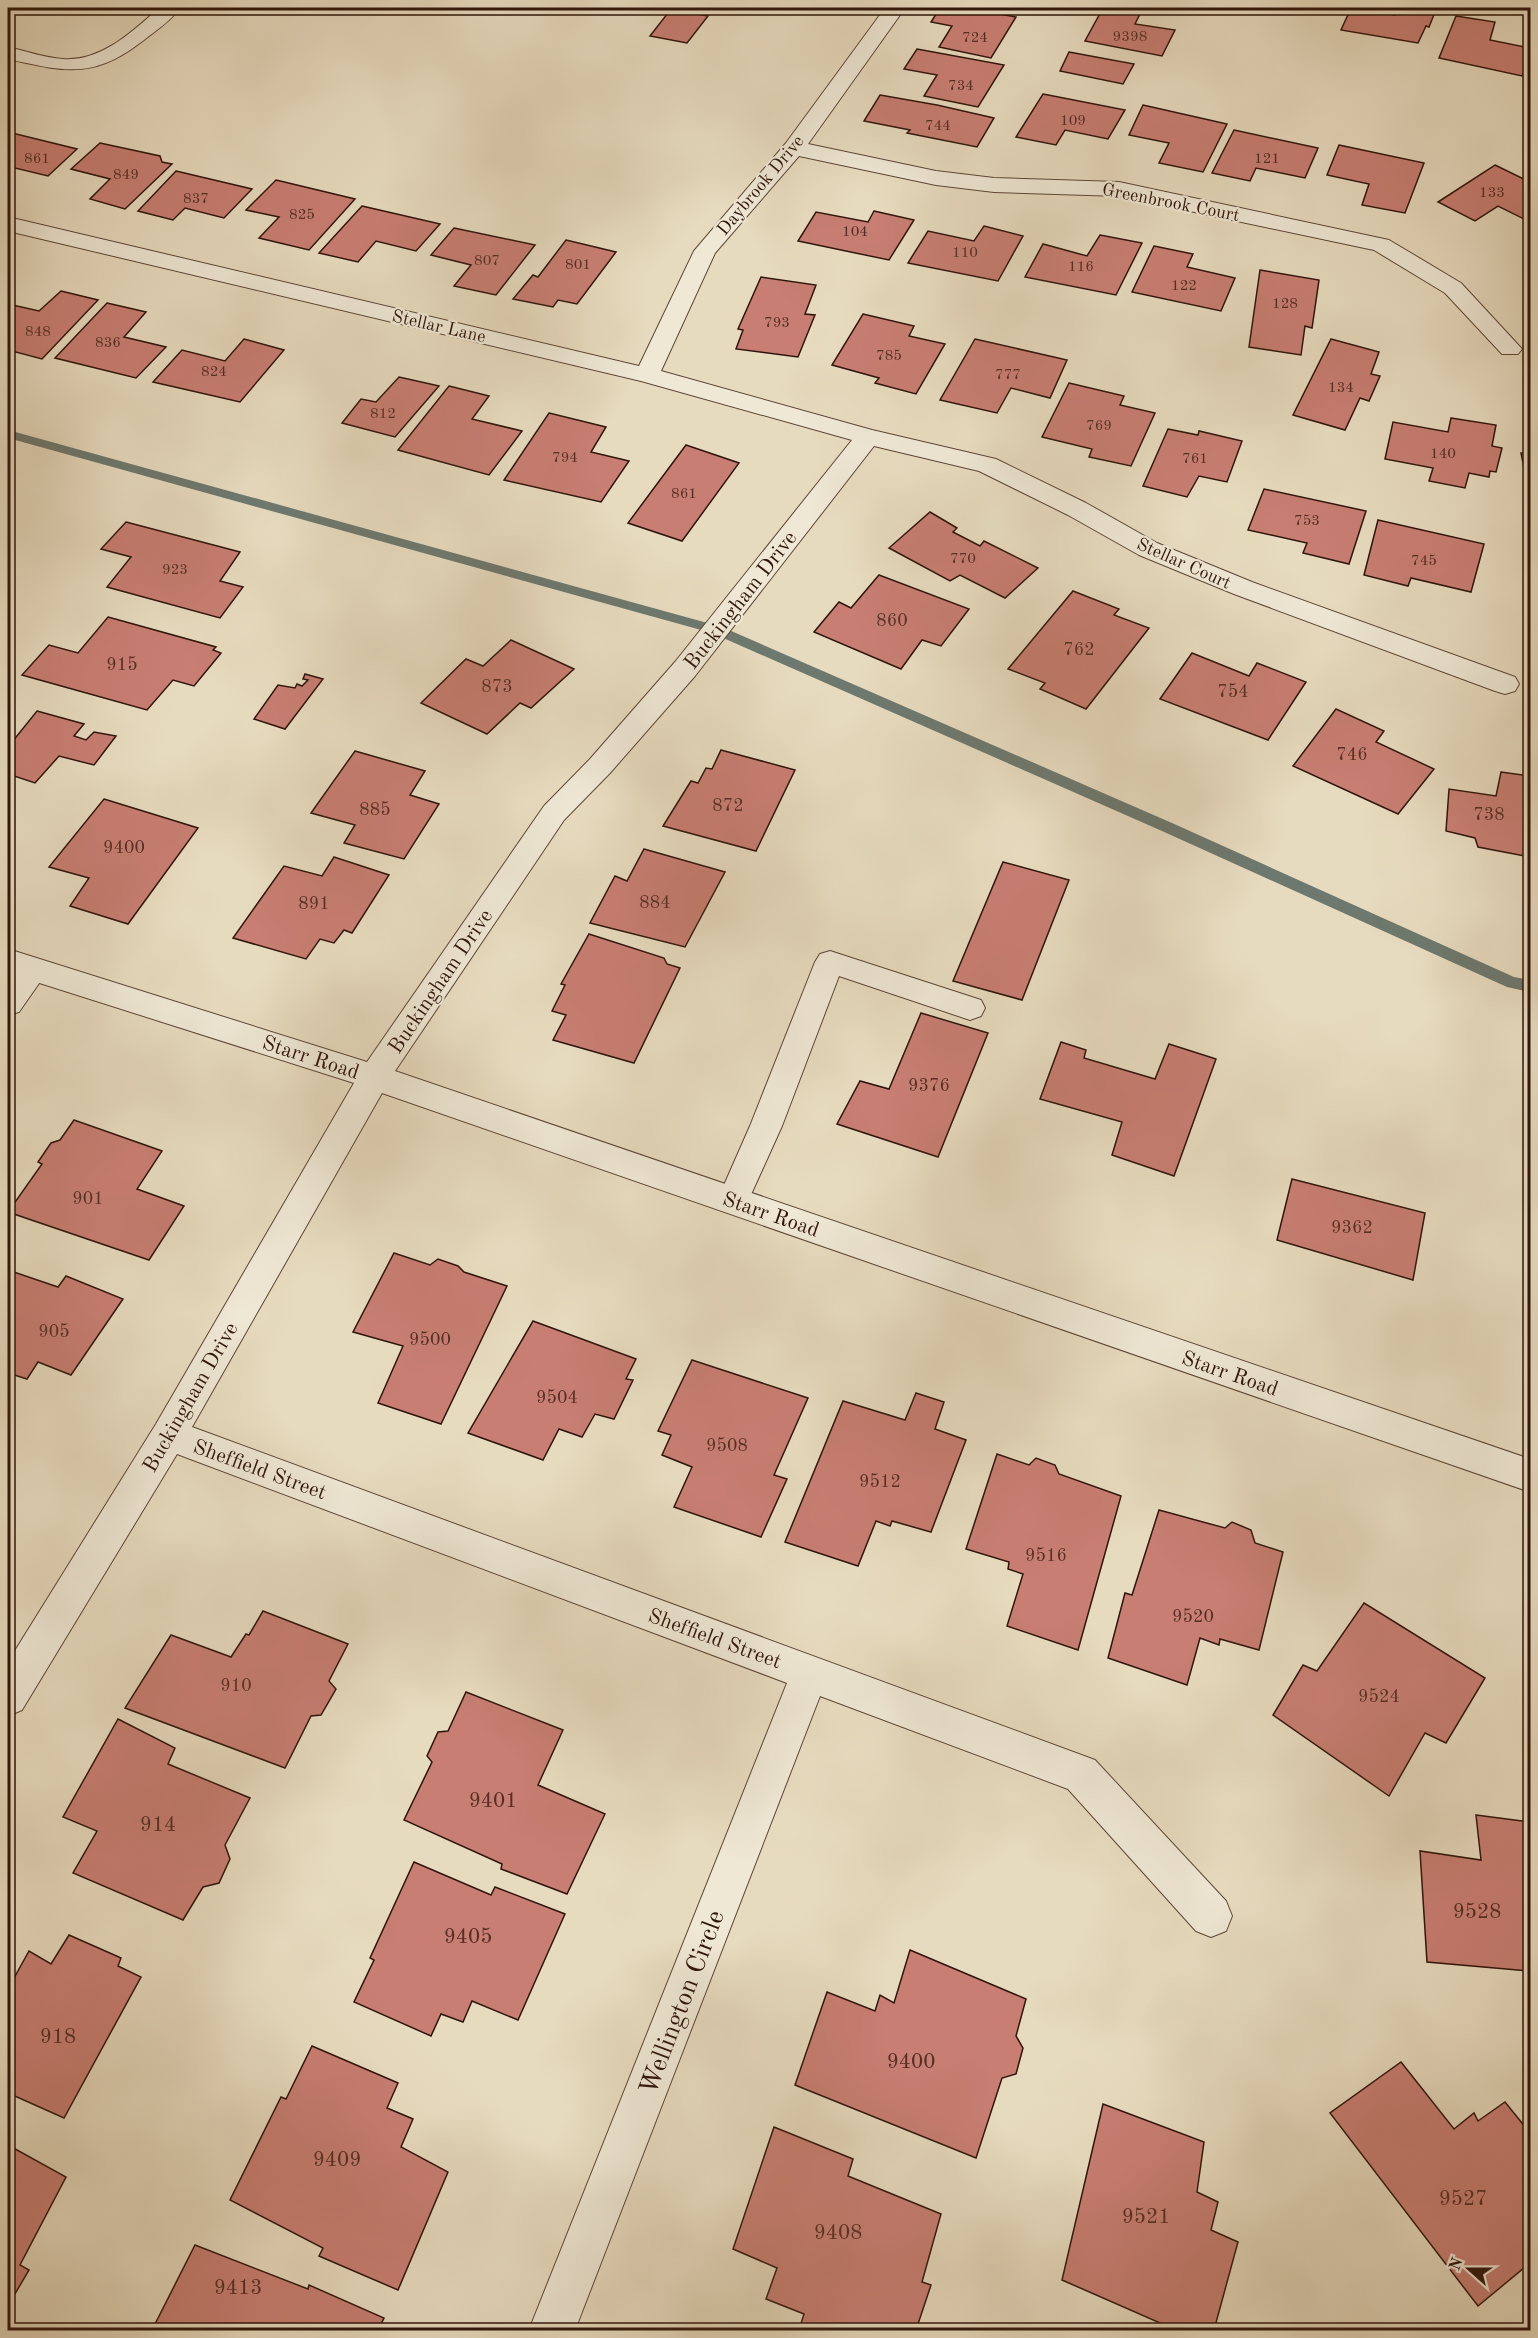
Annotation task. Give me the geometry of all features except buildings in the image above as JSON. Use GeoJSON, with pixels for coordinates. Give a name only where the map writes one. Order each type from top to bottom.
{"type":"FeatureCollection","features":[{"type":"Feature","properties":{"kind":"street","name":"Daybrook Drive"},"geometry":{"type":"LineString","coordinates":[[647,375],[705,251],[794,148],[895,8]]}},
{"type":"Feature","properties":{"kind":"street","name":"Greenbrook Court"},"geometry":{"type":"LineString","coordinates":[[794,148],[936,178],[994,185],[1119,189],[1381,246],[1453,288],[1510,349]]}},
{"type":"Feature","properties":{"kind":"street","name":"Stellar Lane"},"geometry":{"type":"LineString","coordinates":[[8,224],[647,375],[868,437]]}},
{"type":"Feature","properties":{"kind":"street","name":"Stellar Court"},"geometry":{"type":"LineString","coordinates":[[868,437],[987,465],[1077,509],[1159,553],[1243,588],[1505,684]]}},
{"type":"Feature","properties":{"kind":"street","name":"Buckingham Drive"},"geometry":{"type":"LineString","coordinates":[[8,1697],[169,1435],[374,1077],[554,813],[600,766],[686,669],[868,437]]}},
{"type":"Feature","properties":{"kind":"street","name":"Starr Road"},"geometry":{"type":"LineString","coordinates":[[21,965],[374,1077],[1530,1476]]}},
{"type":"Feature","properties":{"kind":"street","name":"Sheffield Street"},"geometry":{"type":"LineString","coordinates":[[169,1435],[1081,1773],[1211,1916]]}},
{"type":"Feature","properties":{"kind":"street","name":"Wellington Circle"},"geometry":{"type":"LineString","coordinates":[[552,2331],[810,1673]]}},
{"type":"Feature","properties":{"kind":"lane"},"geometry":{"type":"LineString","coordinates":[[8,53],[65,65],[104,58],[138,38],[170,8]]}},
{"type":"Feature","properties":{"kind":"lane"},"geometry":{"type":"LineString","coordinates":[[733,1201],[766,1126],[830,962],[970,1008]]}},
{"type":"Feature","properties":{"kind":"lane"},"geometry":{"type":"LineString","coordinates":[[8,1004],[21,965]]}},
{"type":"Feature","properties":{"kind":"waterway"},"geometry":{"type":"LineString","coordinates":[[8,434],[717,630],[1167,827],[1512,983],[1530,986]]}}]}
